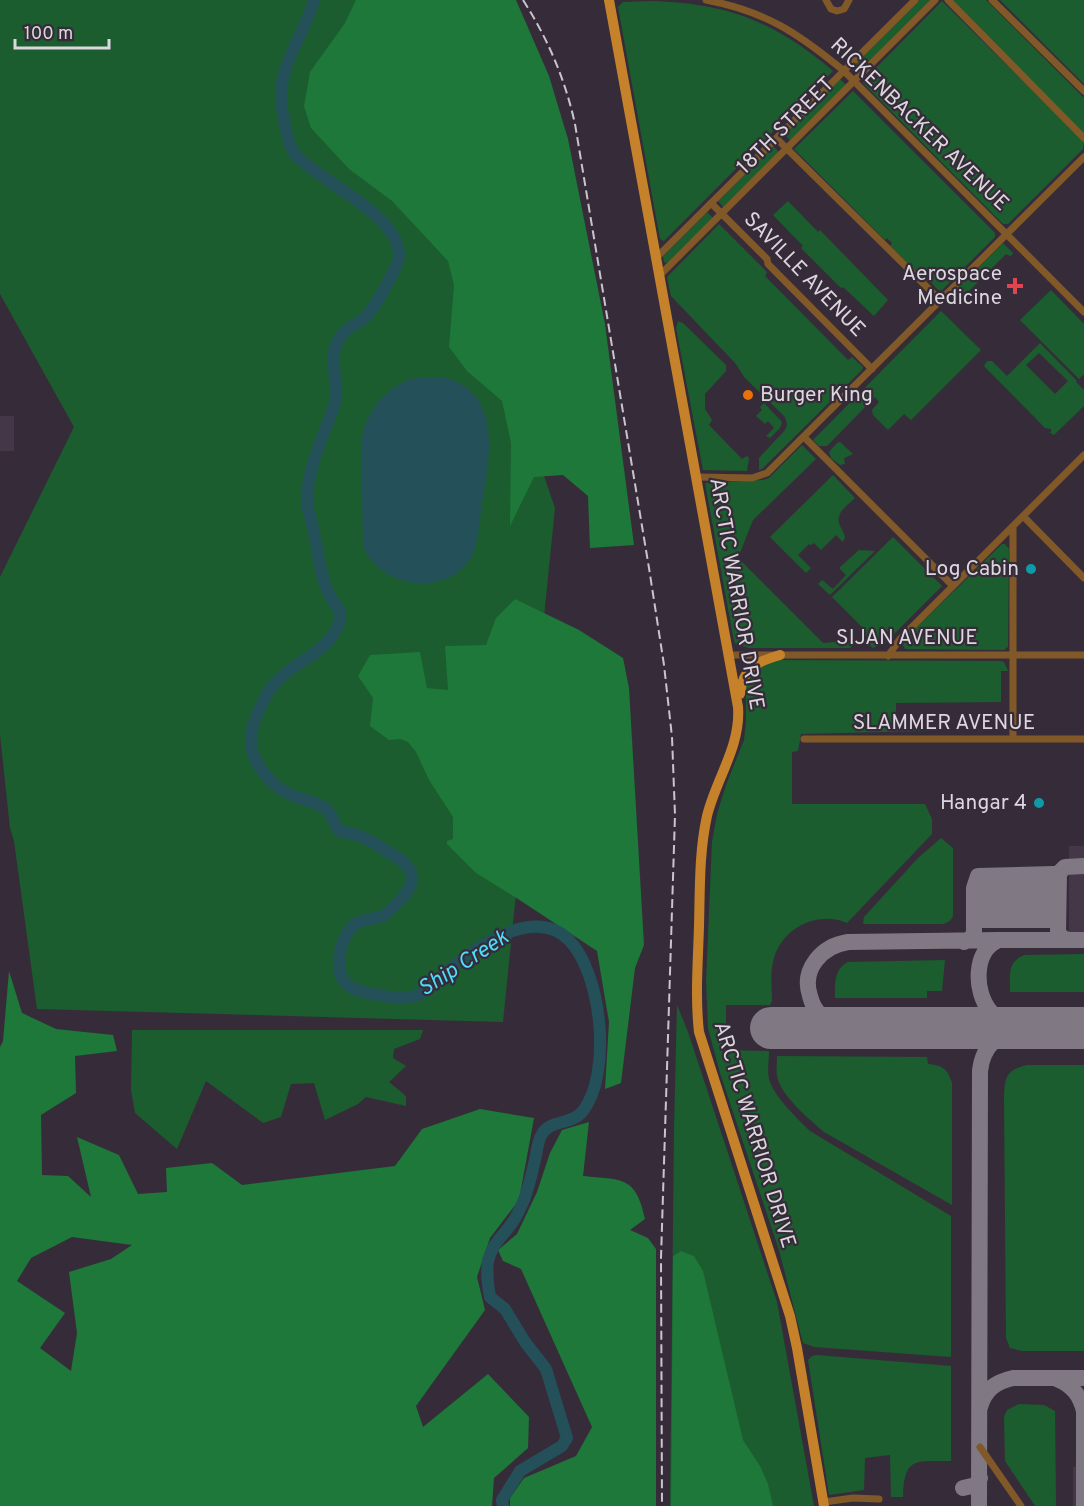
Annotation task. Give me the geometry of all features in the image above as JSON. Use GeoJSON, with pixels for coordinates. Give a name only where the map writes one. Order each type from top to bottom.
{"type":"FeatureCollection","features":[{"type":"Feature","properties":{"kind":"main road","name":"ARCTIC WARRIOR DRIVE"},"geometry":{"type":"LineString","coordinates":[[609,0],[738,707],[735,742],[716,788],[704,833],[698,1020],[702,1043],[712,1068],[790,1316],[824,1505]]}},
{"type":"Feature","properties":{"kind":"main road"},"geometry":{"type":"LineString","coordinates":[[738,707],[744,676],[751,667],[760,661],[780,655]]}},
{"type":"Feature","properties":{"kind":"street","name":"RICKENBACKER AVENUE"},"geometry":{"type":"LineString","coordinates":[[706,0],[738,3],[806,40],[844,71],[1084,312]]}},
{"type":"Feature","properties":{"kind":"street"},"geometry":{"type":"LineString","coordinates":[[826,0],[831,9],[837,11],[844,9],[849,0]]}},
{"type":"Feature","properties":{"kind":"street","name":"18TH STREET"},"geometry":{"type":"LineString","coordinates":[[657,257],[915,0]]}},
{"type":"Feature","properties":{"kind":"street","name":"18TH STREET"},"geometry":{"type":"LineString","coordinates":[[660,275],[935,0]]}},
{"type":"Feature","properties":{"kind":"street"},"geometry":{"type":"LineString","coordinates":[[948,0],[1084,138]]}},
{"type":"Feature","properties":{"kind":"street"},"geometry":{"type":"LineString","coordinates":[[993,0],[1084,91]]}},
{"type":"Feature","properties":{"kind":"street"},"geometry":{"type":"LineString","coordinates":[[777,139],[941,301]]}},
{"type":"Feature","properties":{"kind":"street"},"geometry":{"type":"LineString","coordinates":[[697,477],[753,478],[764,476],[1084,157]]}},
{"type":"Feature","properties":{"kind":"street","name":"SAVILLE AVENUE"},"geometry":{"type":"LineString","coordinates":[[711,203],[872,369]]}},
{"type":"Feature","properties":{"kind":"street"},"geometry":{"type":"LineString","coordinates":[[804,437],[953,585]]}},
{"type":"Feature","properties":{"kind":"street"},"geometry":{"type":"LineString","coordinates":[[888,656],[902,637],[1084,455]]}},
{"type":"Feature","properties":{"kind":"street"},"geometry":{"type":"LineString","coordinates":[[1023,516],[1084,578]]}},
{"type":"Feature","properties":{"kind":"street"},"geometry":{"type":"LineString","coordinates":[[1013,526],[1013,739]]}},
{"type":"Feature","properties":{"kind":"street","name":"SIJAN AVENUE"},"geometry":{"type":"LineString","coordinates":[[730,656],[1084,655]]}},
{"type":"Feature","properties":{"kind":"street","name":"SLAMMER AVENUE"},"geometry":{"type":"LineString","coordinates":[[804,740],[1084,739]]}},
{"type":"Feature","properties":{"kind":"street"},"geometry":{"type":"LineString","coordinates":[[980,1447],[1021,1506]]}},
{"type":"Feature","properties":{"kind":"street"},"geometry":{"type":"LineString","coordinates":[[824,1505],[853,1498],[879,1499]]}},
{"type":"Feature","properties":{"kind":"shaded area"},"geometry":{"type":"Polygon","coordinates":[[[0,416],[14,416],[14,451],[0,451],[0,416]]]}},
{"type":"Feature","properties":{"kind":"shaded area"},"geometry":{"type":"Polygon","coordinates":[[[1069,846],[1084,846],[1084,935],[1069,935],[1069,846]]]}},
{"type":"Feature","properties":{"kind":"shaded area"},"geometry":{"type":"Polygon","coordinates":[[[1073,1467],[1084,1467],[1084,1506],[1073,1506],[1073,1467]]]}},
{"type":"Feature","properties":{"kind":"green space"},"geometry":{"type":"Polygon","coordinates":[[[0,0],[381,0],[555,508],[503,1022],[37,1009],[14,841],[10,828],[0,735],[0,577],[74,427],[0,294],[0,0]]]}},
{"type":"Feature","properties":{"kind":"green space"},"geometry":{"type":"Polygon","coordinates":[[[356,0],[516,0],[549,76],[568,139],[605,324],[634,545],[590,548],[588,496],[563,475],[534,477],[510,526],[511,443],[502,401],[467,371],[449,347],[454,285],[448,261],[392,201],[349,169],[311,128],[304,106],[310,72],[345,23],[356,0]]]}},
{"type":"Feature","properties":{"kind":"green space"},"geometry":{"type":"Polygon","coordinates":[[[919,0],[930,0],[857,74],[851,68],[919,0]]]}},
{"type":"Feature","properties":{"kind":"green space"},"geometry":{"type":"Polygon","coordinates":[[[951,0],[986,0],[1084,98],[1084,133],[951,0]]]}},
{"type":"Feature","properties":{"kind":"green space"},"geometry":{"type":"Polygon","coordinates":[[[1000,0],[1084,0],[1084,84],[1000,0]]]}},
{"type":"Feature","properties":{"kind":"green space"},"geometry":{"type":"Polygon","coordinates":[[[650,1],[703,6],[748,18],[790,39],[833,71],[664,241],[660,239],[618,7],[623,2],[650,1]]]}},
{"type":"Feature","properties":{"kind":"green space"},"geometry":{"type":"Polygon","coordinates":[[[942,1],[1084,141],[1083,149],[1008,224],[1003,224],[863,83],[942,1]]]}},
{"type":"Feature","properties":{"kind":"green space"},"geometry":{"type":"Polygon","coordinates":[[[840,79],[846,85],[790,140],[785,135],[840,79]]]}},
{"type":"Feature","properties":{"kind":"green space"},"geometry":{"type":"Polygon","coordinates":[[[853,91],[995,233],[995,237],[942,290],[938,290],[929,280],[927,282],[890,246],[892,243],[887,238],[885,240],[794,149],[853,91]]]}},
{"type":"Feature","properties":{"kind":"green space"},"geometry":{"type":"Polygon","coordinates":[[[773,146],[779,152],[723,207],[718,201],[773,146]]]}},
{"type":"Feature","properties":{"kind":"green space"},"geometry":{"type":"Polygon","coordinates":[[[788,201],[818,232],[820,230],[888,300],[874,316],[843,287],[841,288],[801,248],[803,246],[773,215],[788,201]]]}},
{"type":"Feature","properties":{"kind":"green space"},"geometry":{"type":"Polygon","coordinates":[[[707,212],[713,218],[667,263],[664,262],[663,256],[707,212]]]}},
{"type":"Feature","properties":{"kind":"green space"},"geometry":{"type":"Polygon","coordinates":[[[719,224],[767,272],[765,276],[848,360],[852,357],[863,367],[759,470],[759,458],[785,430],[787,425],[785,417],[744,377],[736,364],[671,296],[667,277],[719,224]]]}},
{"type":"Feature","properties":{"kind":"green space"},"geometry":{"type":"Polygon","coordinates":[[[1003,243],[1013,253],[1012,255],[1006,254],[957,303],[953,304],[951,295],[1003,243]]]}},
{"type":"Feature","properties":{"kind":"green space"},"geometry":{"type":"Polygon","coordinates":[[[1051,290],[1084,324],[1084,374],[1079,379],[1020,320],[1051,290]]]}},
{"type":"Feature","properties":{"kind":"green space"},"geometry":{"type":"Polygon","coordinates":[[[941,311],[981,350],[911,420],[904,414],[888,430],[873,415],[872,410],[879,402],[875,397],[827,446],[819,446],[813,440],[941,311]]]}},
{"type":"Feature","properties":{"kind":"green space"},"geometry":{"type":"Polygon","coordinates":[[[678,321],[683,323],[726,365],[726,371],[705,394],[705,409],[712,420],[709,425],[742,459],[747,456],[749,458],[747,471],[703,470],[676,328],[678,321]]]}},
{"type":"Feature","properties":{"kind":"green space"},"geometry":{"type":"Polygon","coordinates":[[[1040,343],[1084,390],[1084,406],[1054,435],[1049,432],[1051,429],[1045,428],[984,366],[987,361],[992,361],[1007,376],[1040,343]],[[1039,353],[1026,365],[1055,394],[1068,381],[1039,353]]]}},
{"type":"Feature","properties":{"kind":"green space"},"geometry":{"type":"Polygon","coordinates":[[[764,403],[782,422],[780,428],[770,438],[766,436],[774,428],[768,421],[765,424],[756,416],[762,410],[760,407],[764,403]]]}},
{"type":"Feature","properties":{"kind":"green space"},"geometry":{"type":"Polygon","coordinates":[[[840,442],[853,454],[844,458],[845,464],[840,465],[831,458],[829,452],[840,442]]]}},
{"type":"Feature","properties":{"kind":"green space"},"geometry":{"type":"Polygon","coordinates":[[[802,445],[816,459],[753,520],[738,558],[823,643],[850,641],[854,645],[850,648],[749,648],[736,644],[734,641],[705,483],[769,478],[802,445]]]}},
{"type":"Feature","properties":{"kind":"green space"},"geometry":{"type":"Polygon","coordinates":[[[833,475],[855,498],[839,515],[839,523],[845,537],[843,542],[836,535],[821,550],[814,543],[809,544],[798,555],[811,568],[806,573],[770,537],[833,475]]]}},
{"type":"Feature","properties":{"kind":"green space"},"geometry":{"type":"Polygon","coordinates":[[[893,537],[942,586],[885,643],[873,648],[863,639],[862,635],[865,630],[832,597],[893,537]]]}},
{"type":"Feature","properties":{"kind":"green space"},"geometry":{"type":"Polygon","coordinates":[[[1002,544],[1009,549],[1008,647],[1004,650],[905,649],[902,643],[906,638],[1002,544]]]}},
{"type":"Feature","properties":{"kind":"green space"},"geometry":{"type":"Polygon","coordinates":[[[859,550],[875,551],[830,595],[818,584],[822,580],[833,589],[846,575],[839,568],[859,550]]]}},
{"type":"Feature","properties":{"kind":"green space"},"geometry":{"type":"Polygon","coordinates":[[[515,599],[579,630],[623,658],[629,688],[644,945],[635,968],[621,1083],[605,1089],[609,1022],[597,951],[476,873],[447,844],[447,841],[453,839],[453,817],[408,742],[400,739],[389,740],[370,726],[373,698],[358,676],[370,655],[420,652],[427,688],[448,690],[445,646],[486,645],[496,618],[515,599]]]}},
{"type":"Feature","properties":{"kind":"green space"},"geometry":{"type":"Polygon","coordinates":[[[771,660],[1000,661],[1004,662],[1008,671],[1001,671],[1001,702],[896,703],[896,728],[925,728],[925,731],[801,734],[798,751],[792,752],[792,804],[925,804],[932,819],[932,834],[847,923],[824,919],[812,921],[801,925],[783,940],[773,962],[770,1005],[726,1005],[726,1050],[769,1051],[768,1072],[771,1086],[786,1107],[810,1131],[951,1216],[951,1357],[814,1347],[803,1343],[779,1250],[720,1073],[708,1028],[706,981],[712,842],[717,814],[726,785],[744,740],[746,684],[755,667],[771,660]]]}},
{"type":"Feature","properties":{"kind":"green space"},"geometry":{"type":"Polygon","coordinates":[[[941,838],[953,848],[953,916],[950,921],[943,924],[863,924],[864,917],[918,858],[941,838]]]}},
{"type":"Feature","properties":{"kind":"green space"},"geometry":{"type":"Polygon","coordinates":[[[1084,954],[1084,992],[1010,992],[1012,965],[1019,958],[1025,955],[1084,954]]]}},
{"type":"Feature","properties":{"kind":"green space"},"geometry":{"type":"Polygon","coordinates":[[[945,960],[942,991],[927,991],[927,998],[835,998],[835,982],[838,973],[848,962],[945,960]]]}},
{"type":"Feature","properties":{"kind":"green space"},"geometry":{"type":"Polygon","coordinates":[[[9,971],[22,1013],[56,1029],[113,1035],[117,1051],[75,1056],[76,1093],[41,1115],[42,1175],[68,1176],[91,1197],[77,1137],[119,1155],[138,1194],[167,1192],[166,1168],[212,1163],[242,1185],[395,1166],[422,1129],[480,1109],[534,1118],[519,1200],[490,1238],[477,1277],[485,1310],[416,1406],[423,1427],[488,1374],[529,1417],[528,1448],[494,1478],[492,1506],[0,1506],[0,1047],[3,1041],[9,971]],[[72,1237],[31,1258],[17,1281],[65,1313],[40,1348],[71,1371],[77,1333],[69,1272],[111,1259],[132,1245],[72,1237]]]}},
{"type":"Feature","properties":{"kind":"green space"},"geometry":{"type":"Polygon","coordinates":[[[677,1005],[688,1032],[777,1302],[814,1506],[670,1506],[677,1005]]]}},
{"type":"Feature","properties":{"kind":"green space"},"geometry":{"type":"Polygon","coordinates":[[[132,1030],[423,1030],[420,1039],[394,1049],[393,1058],[406,1066],[389,1082],[406,1096],[406,1106],[366,1097],[358,1104],[325,1120],[314,1083],[291,1084],[281,1117],[263,1123],[206,1081],[177,1149],[135,1113],[131,1090],[132,1030]]]}},
{"type":"Feature","properties":{"kind":"green space"},"geometry":{"type":"Polygon","coordinates":[[[777,1056],[927,1057],[928,1064],[944,1069],[949,1074],[952,1083],[952,1205],[824,1132],[811,1121],[796,1107],[779,1083],[777,1056]]]}},
{"type":"Feature","properties":{"kind":"green space"},"geometry":{"type":"Polygon","coordinates":[[[1027,1065],[1084,1065],[1084,1351],[1022,1351],[1010,1348],[1006,1338],[1004,1090],[1008,1075],[1015,1069],[1027,1065]]]}},
{"type":"Feature","properties":{"kind":"green space"},"geometry":{"type":"Polygon","coordinates":[[[589,1122],[583,1176],[617,1180],[631,1187],[637,1194],[645,1219],[630,1230],[648,1238],[656,1249],[656,1506],[510,1506],[510,1498],[524,1478],[576,1456],[592,1427],[521,1269],[503,1261],[498,1250],[517,1234],[537,1192],[550,1153],[562,1130],[589,1122]]]}},
{"type":"Feature","properties":{"kind":"green space"},"geometry":{"type":"Polygon","coordinates":[[[681,1251],[694,1256],[703,1271],[743,1440],[760,1466],[768,1484],[773,1506],[671,1506],[673,1256],[681,1251]]]}},
{"type":"Feature","properties":{"kind":"green space"},"geometry":{"type":"Polygon","coordinates":[[[817,1355],[951,1366],[951,1461],[921,1462],[910,1467],[906,1474],[903,1497],[891,1497],[890,1455],[865,1458],[864,1490],[829,1495],[808,1360],[817,1355]]]}},
{"type":"Feature","properties":{"kind":"green space"},"geometry":{"type":"Polygon","coordinates":[[[1019,1404],[1044,1405],[1055,1411],[1056,1506],[1035,1506],[1005,1461],[1004,1417],[1007,1410],[1019,1404]]]}},
{"type":"Feature","properties":{"kind":"water"},"geometry":{"type":"Polygon","coordinates":[[[428,377],[450,379],[467,388],[478,400],[485,416],[489,450],[478,534],[472,556],[458,572],[444,580],[428,583],[397,578],[383,571],[371,560],[363,546],[361,442],[366,421],[378,402],[393,388],[409,379],[428,377]]]}},
{"type":"Feature","properties":{"kind":"waterway","name":"Ship Creek"},"geometry":{"type":"LineString","coordinates":[[314,0],[282,82],[282,107],[289,141],[299,158],[361,204],[388,228],[396,242],[399,256],[382,294],[372,309],[338,340],[333,360],[335,401],[316,453],[308,487],[308,509],[322,574],[330,596],[340,611],[339,623],[334,634],[318,651],[288,671],[269,690],[253,727],[252,752],[264,773],[282,790],[326,809],[339,831],[363,837],[375,843],[409,868],[412,880],[402,899],[385,915],[355,924],[346,936],[340,952],[340,969],[341,976],[352,988],[398,998],[413,997],[427,990],[461,960],[491,941],[524,928],[540,927],[555,931],[569,940],[580,956],[596,999],[600,1049],[598,1073],[592,1094],[583,1111],[573,1118],[551,1126],[542,1134],[524,1200],[514,1220],[493,1248],[488,1261],[490,1297],[505,1309],[525,1342],[546,1369],[567,1438],[562,1446],[520,1471],[502,1500],[503,1506]]}},
{"type":"Feature","properties":{"kind":"taxiway"},"geometry":{"type":"LineString","coordinates":[[1069,940],[1062,938],[1058,932],[1059,873],[1065,867],[1084,866]]}},
{"type":"Feature","properties":{"kind":"taxiway"},"geometry":{"type":"LineString","coordinates":[[964,942],[974,933],[974,888],[978,876],[1054,874],[1058,878]]}},
{"type":"Feature","properties":{"kind":"taxiway"},"geometry":{"type":"LineString","coordinates":[[974,901],[978,892],[982,890],[1053,889],[1058,891]]}},
{"type":"Feature","properties":{"kind":"taxiway"},"geometry":{"type":"LineString","coordinates":[[974,916],[977,908],[983,905],[1054,905],[1058,908]]}},
{"type":"Feature","properties":{"kind":"taxiway"},"geometry":{"type":"LineString","coordinates":[[974,923],[981,920],[1054,920],[1058,923]]}},
{"type":"Feature","properties":{"kind":"taxiway"},"geometry":{"type":"LineString","coordinates":[[1024,1027],[1001,1020],[990,1011],[985,1003],[979,983],[979,972],[984,953],[990,945],[999,940],[1084,940]]}},
{"type":"Feature","properties":{"kind":"taxiway"},"geometry":{"type":"LineString","coordinates":[[848,1028],[831,1022],[820,1014],[814,1007],[810,996],[808,977],[811,968],[816,960],[830,948],[848,942],[999,940]]}},
{"type":"Feature","properties":{"kind":"taxiway"},"geometry":{"type":"LineString","coordinates":[[979,1506],[980,1071],[985,1054],[994,1041],[1007,1033],[1024,1028]]}},
{"type":"Feature","properties":{"kind":"taxiway"},"geometry":{"type":"LineString","coordinates":[[980,1407],[988,1391],[996,1384],[1013,1378],[1084,1378]]}},
{"type":"Feature","properties":{"kind":"taxiway"},"geometry":{"type":"LineString","coordinates":[[1057,1379],[1075,1391],[1084,1411]]}},
{"type":"Feature","properties":{"kind":"taxiway"},"geometry":{"type":"LineString","coordinates":[[1084,1410],[1084,1506]]}},
{"type":"Feature","properties":{"kind":"taxiway"},"geometry":{"type":"LineString","coordinates":[[963,1488],[976,1485],[980,1478]]}},
{"type":"Feature","properties":{"kind":"runway"},"geometry":{"type":"LineString","coordinates":[[771,1028],[1084,1028]]}},
{"type":"Feature","properties":{"kind":"railway"},"geometry":{"type":"LineString","coordinates":[[523,0],[555,60],[575,124],[649,568],[672,737],[675,815],[661,1258],[662,1506]]}},
{"type":"Feature","properties":{"kind":"place","name":"Aerospace Medicine"},"geometry":{"type":"Point","coordinates":[1015,286]}},
{"type":"Feature","properties":{"kind":"place","name":"Burger King"},"geometry":{"type":"Point","coordinates":[748,395]}},
{"type":"Feature","properties":{"kind":"place","name":"Log Cabin"},"geometry":{"type":"Point","coordinates":[1031,569]}},
{"type":"Feature","properties":{"kind":"place","name":"Hangar 4"},"geometry":{"type":"Point","coordinates":[1039,803]}}]}
